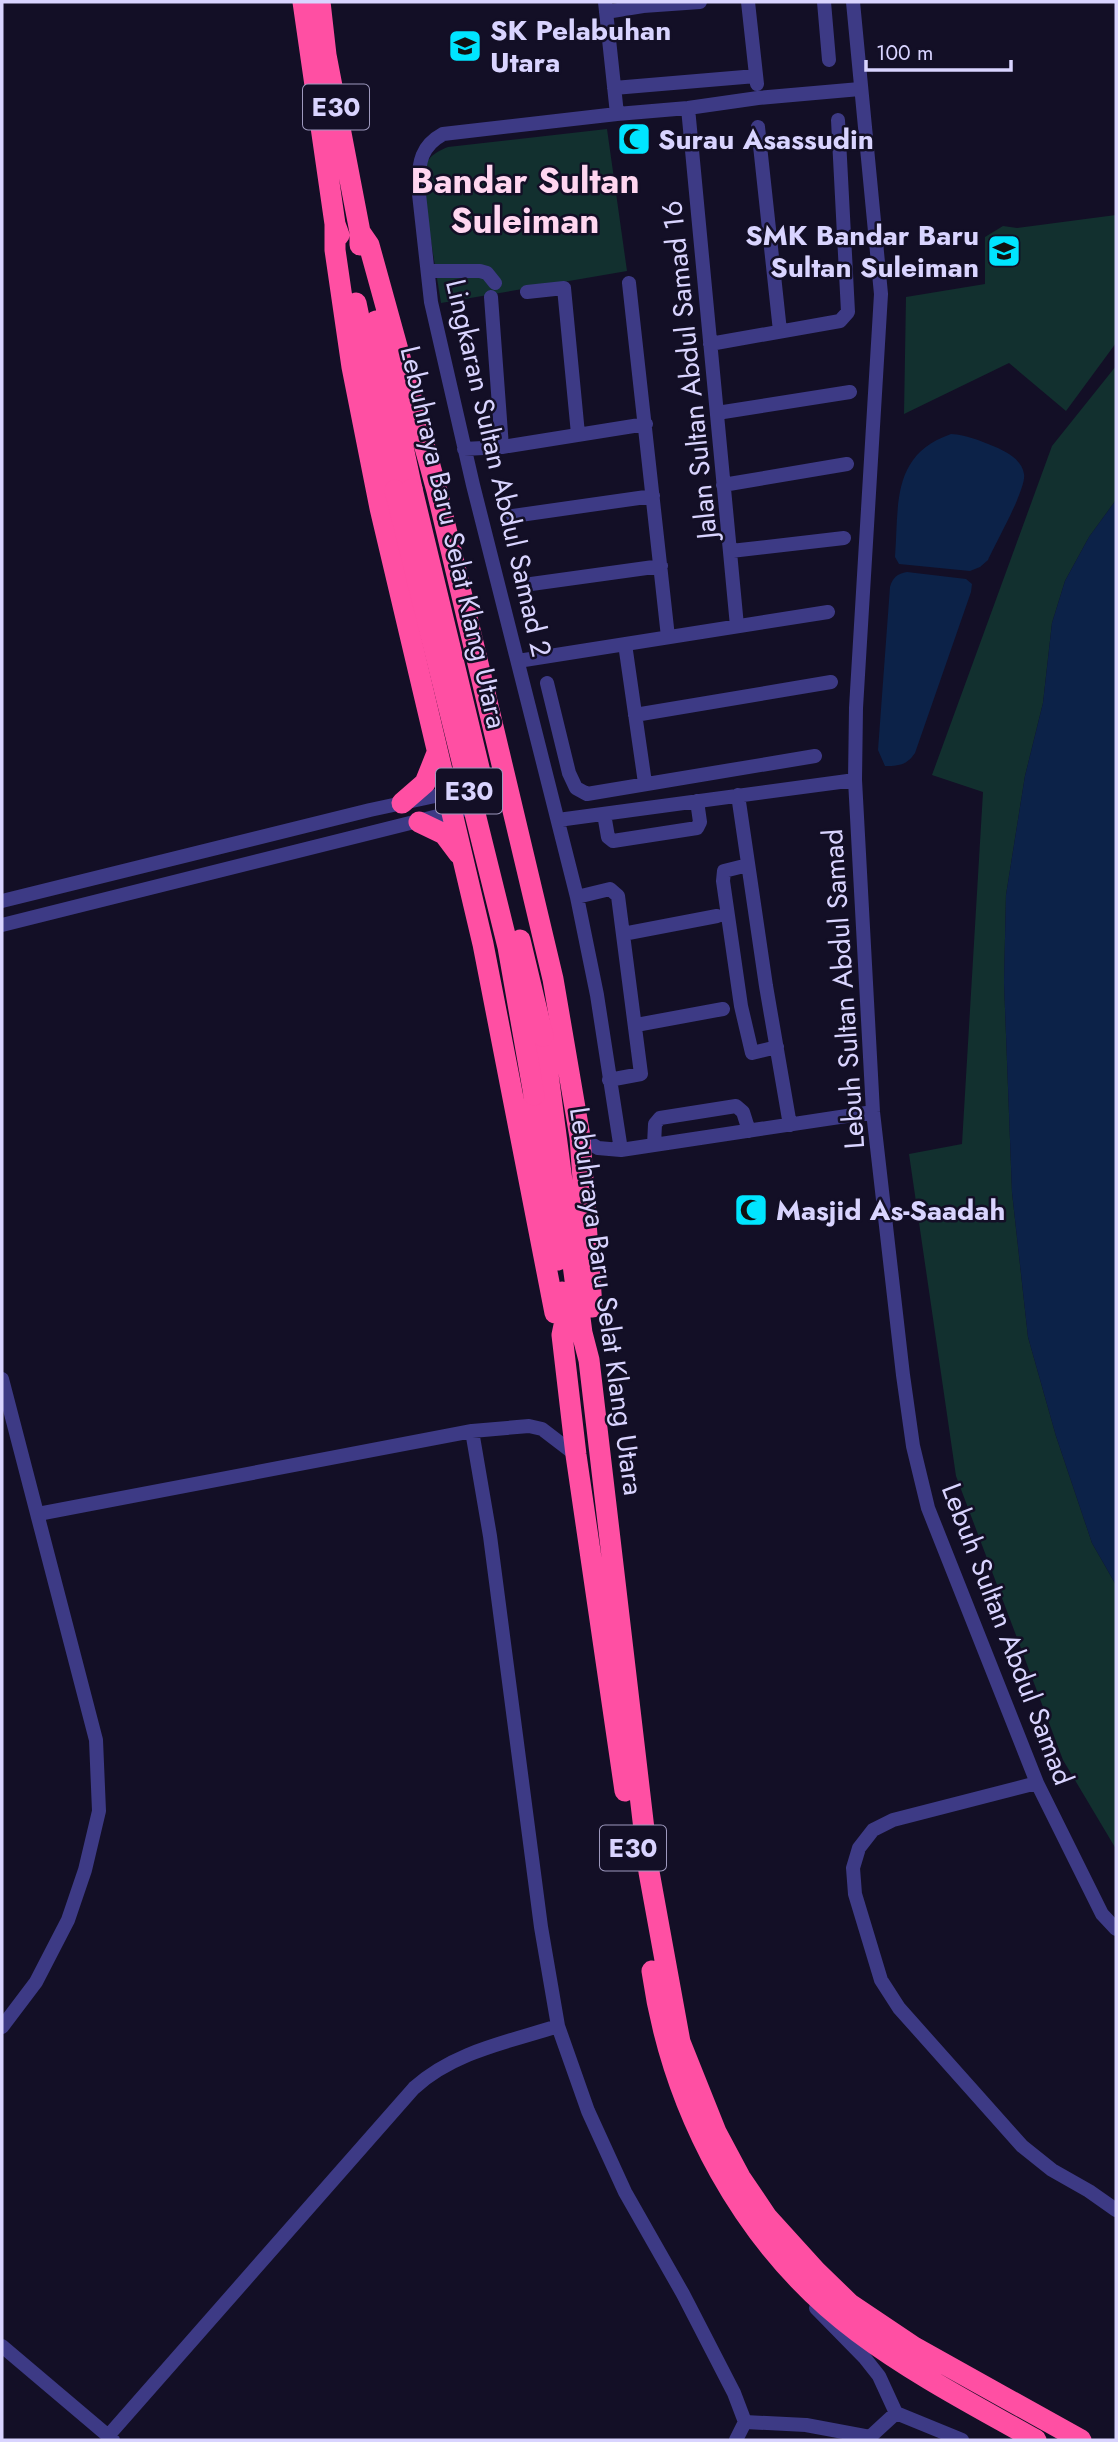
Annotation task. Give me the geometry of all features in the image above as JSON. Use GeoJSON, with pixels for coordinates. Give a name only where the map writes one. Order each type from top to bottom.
{"type":"FeatureCollection","features":[{"type":"Feature","properties":{"kind":"highway","name":"Lebuhraya Baru Selat Klang Utara"},"geometry":{"type":"LineString","coordinates":[[303,2],[335,224],[344,247],[543,1036],[582,1333],[589,1360],[649,1872],[680,2042],[716,2132],[740,2177],[767,2217],[816,2271],[850,2304],[914,2347],[1081,2440]]}},
{"type":"Feature","properties":{"kind":"highway","name":"Lebuhraya Baru Selat Klang Utara"},"geometry":{"type":"LineString","coordinates":[[320,2],[326,54],[360,232],[360,246],[403,489],[508,947],[534,1095],[566,1316],[562,1335],[576,1455],[658,2015],[680,2087],[704,2144],[727,2184],[774,2253],[815,2295],[856,2331],[901,2362],[1036,2440]]}},
{"type":"Feature","properties":{"kind":"highway"},"geometry":{"type":"LineString","coordinates":[[335,224],[335,250],[354,380],[380,509],[483,944],[556,1317],[562,1335]]}},
{"type":"Feature","properties":{"kind":"highway"},"geometry":{"type":"LineString","coordinates":[[360,232],[369,245],[437,491],[553,979],[580,1137],[593,1330],[589,1360]]}},
{"type":"Feature","properties":{"kind":"highway"},"geometry":{"type":"LineString","coordinates":[[402,803],[425,783],[437,753]]}},
{"type":"Feature","properties":{"kind":"highway"},"geometry":{"type":"LineString","coordinates":[[419,822],[444,834],[464,861]]}},
{"type":"Feature","properties":{"kind":"street"},"geometry":{"type":"LineString","coordinates":[[617,114],[606,7],[699,2]]}},
{"type":"Feature","properties":{"kind":"street"},"geometry":{"type":"LineString","coordinates":[[748,2],[758,98]]}},
{"type":"Feature","properties":{"kind":"street"},"geometry":{"type":"LineString","coordinates":[[824,2],[829,60]]}},
{"type":"Feature","properties":{"kind":"street","name":"Lebuh Sultan Abdul Samad"},"geometry":{"type":"LineString","coordinates":[[853,2],[881,294],[856,708],[855,780],[873,1112],[903,1375],[913,1446],[928,1508],[1037,1783],[1102,1913],[1116,1929]]}},
{"type":"Feature","properties":{"kind":"street"},"geometry":{"type":"LineString","coordinates":[[614,88],[756,76]]}},
{"type":"Feature","properties":{"kind":"street","name":"Lingkaran Sultan Abdul Samad 2"},"geometry":{"type":"LineString","coordinates":[[621,1150],[597,995],[577,897],[464,449],[432,302],[418,167],[422,152],[431,141],[443,134],[860,89]]}},
{"type":"Feature","properties":{"kind":"street","name":"Jalan Sultan Abdul Samad 16"},"geometry":{"type":"LineString","coordinates":[[688,108],[737,626]]}},
{"type":"Feature","properties":{"kind":"street"},"geometry":{"type":"LineString","coordinates":[[710,344],[840,321],[848,312],[838,120]]}},
{"type":"Feature","properties":{"kind":"street"},"geometry":{"type":"LineString","coordinates":[[758,127],[780,331]]}},
{"type":"Feature","properties":{"kind":"street"},"geometry":{"type":"LineString","coordinates":[[428,271],[487,273],[493,290],[502,447]]}},
{"type":"Feature","properties":{"kind":"street"},"geometry":{"type":"LineString","coordinates":[[629,283],[668,638]]}},
{"type":"Feature","properties":{"kind":"street"},"geometry":{"type":"LineString","coordinates":[[527,292],[564,288],[578,434]]}},
{"type":"Feature","properties":{"kind":"street"},"geometry":{"type":"LineString","coordinates":[[717,414],[850,392]]}},
{"type":"Feature","properties":{"kind":"street"},"geometry":{"type":"LineString","coordinates":[[464,449],[502,447],[646,424]]}},
{"type":"Feature","properties":{"kind":"street"},"geometry":{"type":"LineString","coordinates":[[723,485],[847,464]]}},
{"type":"Feature","properties":{"kind":"street"},"geometry":{"type":"LineString","coordinates":[[513,516],[653,496]]}},
{"type":"Feature","properties":{"kind":"street"},"geometry":{"type":"LineString","coordinates":[[731,551],[844,538]]}},
{"type":"Feature","properties":{"kind":"street"},"geometry":{"type":"LineString","coordinates":[[524,585],[661,566]]}},
{"type":"Feature","properties":{"kind":"street"},"geometry":{"type":"LineString","coordinates":[[518,661],[828,612]]}},
{"type":"Feature","properties":{"kind":"street"},"geometry":{"type":"LineString","coordinates":[[625,644],[645,783]]}},
{"type":"Feature","properties":{"kind":"street"},"geometry":{"type":"LineString","coordinates":[[635,715],[831,682]]}},
{"type":"Feature","properties":{"kind":"street"},"geometry":{"type":"LineString","coordinates":[[547,683],[569,773],[576,788],[587,794],[815,756]]}},
{"type":"Feature","properties":{"kind":"street"},"geometry":{"type":"LineString","coordinates":[[558,820],[855,780]]}},
{"type":"Feature","properties":{"kind":"street"},"geometry":{"type":"LineString","coordinates":[[2,901],[402,803],[450,803],[507,790]]}},
{"type":"Feature","properties":{"kind":"street"},"geometry":{"type":"LineString","coordinates":[[2,925],[419,822],[450,803],[507,790]]}},
{"type":"Feature","properties":{"kind":"street"},"geometry":{"type":"LineString","coordinates":[[738,795],[790,1125]]}},
{"type":"Feature","properties":{"kind":"street"},"geometry":{"type":"LineString","coordinates":[[604,814],[608,837],[613,841],[696,828],[700,822],[697,801]]}},
{"type":"Feature","properties":{"kind":"street"},"geometry":{"type":"LineString","coordinates":[[748,865],[724,871],[723,881],[741,1006],[752,1053],[776,1047]]}},
{"type":"Feature","properties":{"kind":"street"},"geometry":{"type":"LineString","coordinates":[[68,885],[73,906]]}},
{"type":"Feature","properties":{"kind":"street"},"geometry":{"type":"LineString","coordinates":[[577,897],[610,889],[618,896],[641,1074],[610,1080]]}},
{"type":"Feature","properties":{"kind":"street"},"geometry":{"type":"LineString","coordinates":[[623,934],[717,916]]}},
{"type":"Feature","properties":{"kind":"street"},"geometry":{"type":"LineString","coordinates":[[636,1025],[723,1009]]}},
{"type":"Feature","properties":{"kind":"street"},"geometry":{"type":"LineString","coordinates":[[654,1145],[655,1124],[660,1118],[723,1108],[740,1108],[749,1131]]}},
{"type":"Feature","properties":{"kind":"street"},"geometry":{"type":"LineString","coordinates":[[581,1169],[598,1158],[621,1150],[873,1112]]}},
{"type":"Feature","properties":{"kind":"street"},"geometry":{"type":"LineString","coordinates":[[580,1137],[598,1149],[621,1150]]}},
{"type":"Feature","properties":{"kind":"street"},"geometry":{"type":"LineString","coordinates":[[2,1379],[96,1740],[99,1811],[85,1870],[68,1920],[36,1982],[2,2027]]}},
{"type":"Feature","properties":{"kind":"street"},"geometry":{"type":"LineString","coordinates":[[38,1514],[472,1432],[529,1426],[542,1429],[576,1455]]}},
{"type":"Feature","properties":{"kind":"street"},"geometry":{"type":"LineString","coordinates":[[472,1432],[491,1536],[541,1927],[558,2026],[588,2110],[625,2192],[683,2294],[746,2422]]}},
{"type":"Feature","properties":{"kind":"street"},"geometry":{"type":"LineString","coordinates":[[1037,1783],[893,1820],[873,1830],[859,1848],[853,1868],[855,1894],[881,1980],[899,2008],[1022,2146],[1052,2170],[1116,2210]]}},
{"type":"Feature","properties":{"kind":"street"},"geometry":{"type":"LineString","coordinates":[[658,2015],[669,2077],[684,2122],[717,2187],[748,2234],[783,2275],[864,2357],[879,2376],[896,2413],[962,2440]]}},
{"type":"Feature","properties":{"kind":"street"},"geometry":{"type":"LineString","coordinates":[[2,2346],[111,2438],[429,2074],[455,2060],[558,2026]]}},
{"type":"Feature","properties":{"kind":"street"},"geometry":{"type":"LineString","coordinates":[[746,2422],[806,2425],[871,2439],[896,2413]]}},
{"type":"Feature","properties":{"kind":"street"},"geometry":{"type":"LineString","coordinates":[[736,2440],[746,2422]]}},
{"type":"Feature","properties":{"kind":"green space"},"geometry":{"type":"Polygon","coordinates":[[[607,129],[627,271],[441,303],[421,179],[429,159],[448,147],[607,129]]]}},
{"type":"Feature","properties":{"kind":"green space"},"geometry":{"type":"Polygon","coordinates":[[[1116,215],[1116,343],[1066,411],[1009,363],[904,414],[906,297],[985,284],[985,237],[1003,226],[1017,228],[1116,215]]]}},
{"type":"Feature","properties":{"kind":"green space"},"geometry":{"type":"Polygon","coordinates":[[[1116,366],[1116,500],[1089,537],[1065,581],[1052,623],[1043,703],[1025,776],[1006,895],[1004,982],[1012,1192],[1028,1337],[1056,1436],[1092,1543],[1116,1585],[1116,1849],[1063,1760],[956,1476],[909,1154],[962,1144],[983,792],[932,775],[1052,446],[1116,366]]]}},
{"type":"Feature","properties":{"kind":"water"},"geometry":{"type":"Polygon","coordinates":[[[951,434],[977,440],[1012,456],[1023,469],[1021,491],[988,560],[980,567],[970,571],[899,564],[895,557],[899,500],[908,468],[932,443],[951,434]]]}},
{"type":"Feature","properties":{"kind":"water"},"geometry":{"type":"Polygon","coordinates":[[[1116,500],[1116,1585],[1092,1543],[1056,1436],[1028,1337],[1012,1192],[1004,982],[1006,895],[1025,776],[1043,703],[1052,623],[1065,581],[1089,537],[1116,500]]]}},
{"type":"Feature","properties":{"kind":"water"},"geometry":{"type":"Polygon","coordinates":[[[907,572],[966,579],[972,584],[915,753],[902,764],[885,766],[878,750],[890,587],[896,576],[907,572]]]}},
{"type":"Feature","properties":{"kind":"place","name":"SK Pelabuhan Utara"},"geometry":{"type":"Point","coordinates":[465,46]}},
{"type":"Feature","properties":{"kind":"place","name":"Surau Asassudin"},"geometry":{"type":"Point","coordinates":[634,139]}},
{"type":"Feature","properties":{"kind":"place","name":"SMK Bandar Baru Sultan Suleiman"},"geometry":{"type":"Point","coordinates":[1004,251]}},
{"type":"Feature","properties":{"kind":"place","name":"Masjid As-Saadah"},"geometry":{"type":"Point","coordinates":[751,1210]}},
{"type":"Feature","properties":{"kind":"district","name":"Bandar Sultan Suleiman"},"geometry":{"type":"Point","coordinates":[525,201]}}]}
